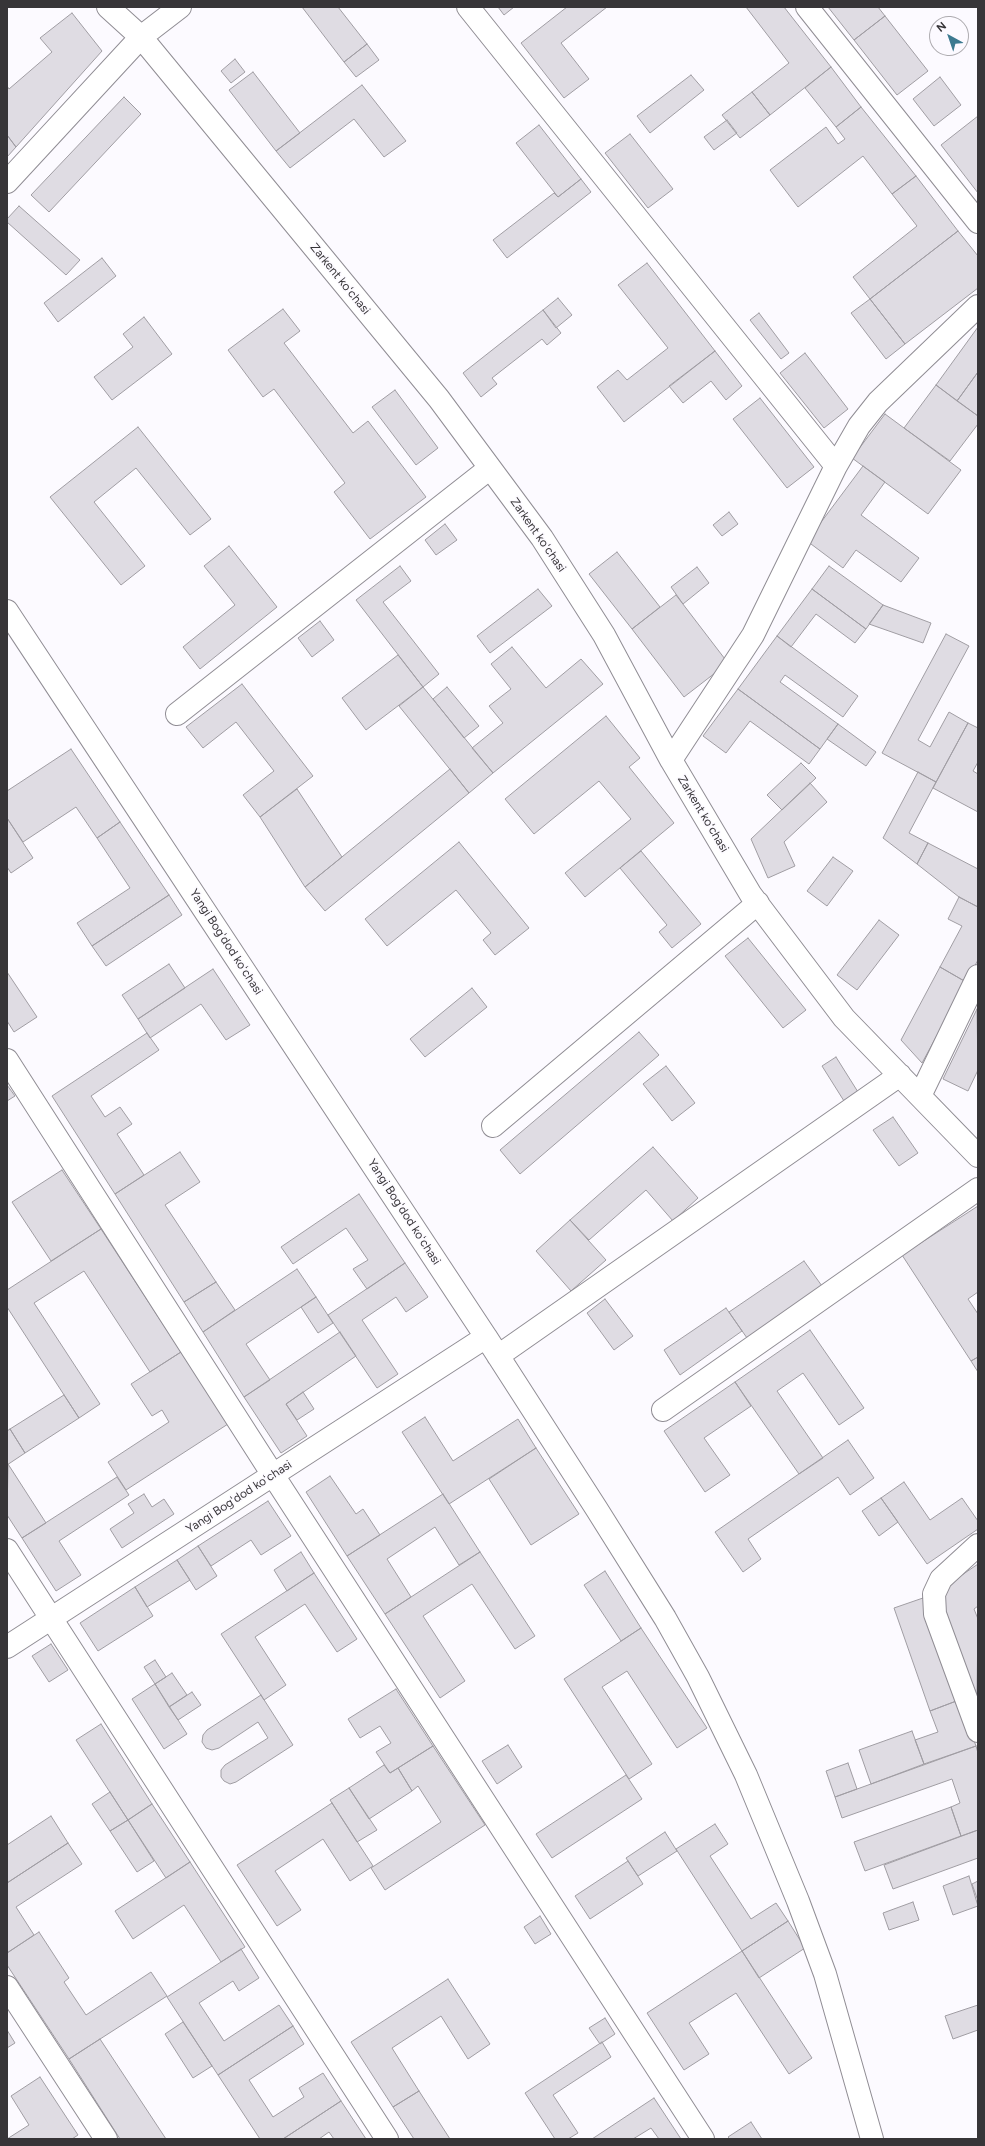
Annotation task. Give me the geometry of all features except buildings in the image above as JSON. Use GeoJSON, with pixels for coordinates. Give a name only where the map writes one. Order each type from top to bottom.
{"type":"FeatureCollection","features":[{"type":"Feature","properties":{"kind":"street","name":"Zarkent koʻchasi"},"geometry":{"type":"LineString","coordinates":[[108,7],[141,37],[439,399],[542,538],[600,629],[671,760],[758,903],[844,1018],[978,1156]]}},
{"type":"Feature","properties":{"kind":"street"},"geometry":{"type":"LineString","coordinates":[[7,182],[141,37],[180,7]]}},
{"type":"Feature","properties":{"kind":"street"},"geometry":{"type":"LineString","coordinates":[[468,7],[836,466]]}},
{"type":"Feature","properties":{"kind":"street"},"geometry":{"type":"LineString","coordinates":[[807,7],[978,222]]}},
{"type":"Feature","properties":{"kind":"street"},"geometry":{"type":"LineString","coordinates":[[671,760],[753,635],[836,466],[859,426],[878,402],[978,306]]}},
{"type":"Feature","properties":{"kind":"street"},"geometry":{"type":"LineString","coordinates":[[177,714],[490,468]]}},
{"type":"Feature","properties":{"kind":"street","name":"Yangi Bogʻdod koʻchasi"},"geometry":{"type":"LineString","coordinates":[[7,611],[486,1337],[7,1647]]}},
{"type":"Feature","properties":{"kind":"street"},"geometry":{"type":"LineString","coordinates":[[493,1126],[758,903]]}},
{"type":"Feature","properties":{"kind":"street"},"geometry":{"type":"LineString","coordinates":[[920,1096],[978,976]]}},
{"type":"Feature","properties":{"kind":"street"},"geometry":{"type":"LineString","coordinates":[[7,1060],[273,1476],[703,2139]]}},
{"type":"Feature","properties":{"kind":"street"},"geometry":{"type":"LineString","coordinates":[[498,1356],[900,1076]]}},
{"type":"Feature","properties":{"kind":"street"},"geometry":{"type":"LineString","coordinates":[[663,1410],[978,1188]]}},
{"type":"Feature","properties":{"kind":"street"},"geometry":{"type":"LineString","coordinates":[[486,1337],[665,1618],[698,1678],[746,1775],[798,1901],[825,1974],[872,2139]]}},
{"type":"Feature","properties":{"kind":"street"},"geometry":{"type":"LineString","coordinates":[[978,1545],[941,1579],[934,1594],[935,1614],[978,1731]]}},
{"type":"Feature","properties":{"kind":"street"},"geometry":{"type":"LineString","coordinates":[[7,1550],[387,2139]]}},
{"type":"Feature","properties":{"kind":"street"},"geometry":{"type":"LineString","coordinates":[[7,1987],[106,2139]]}}]}
